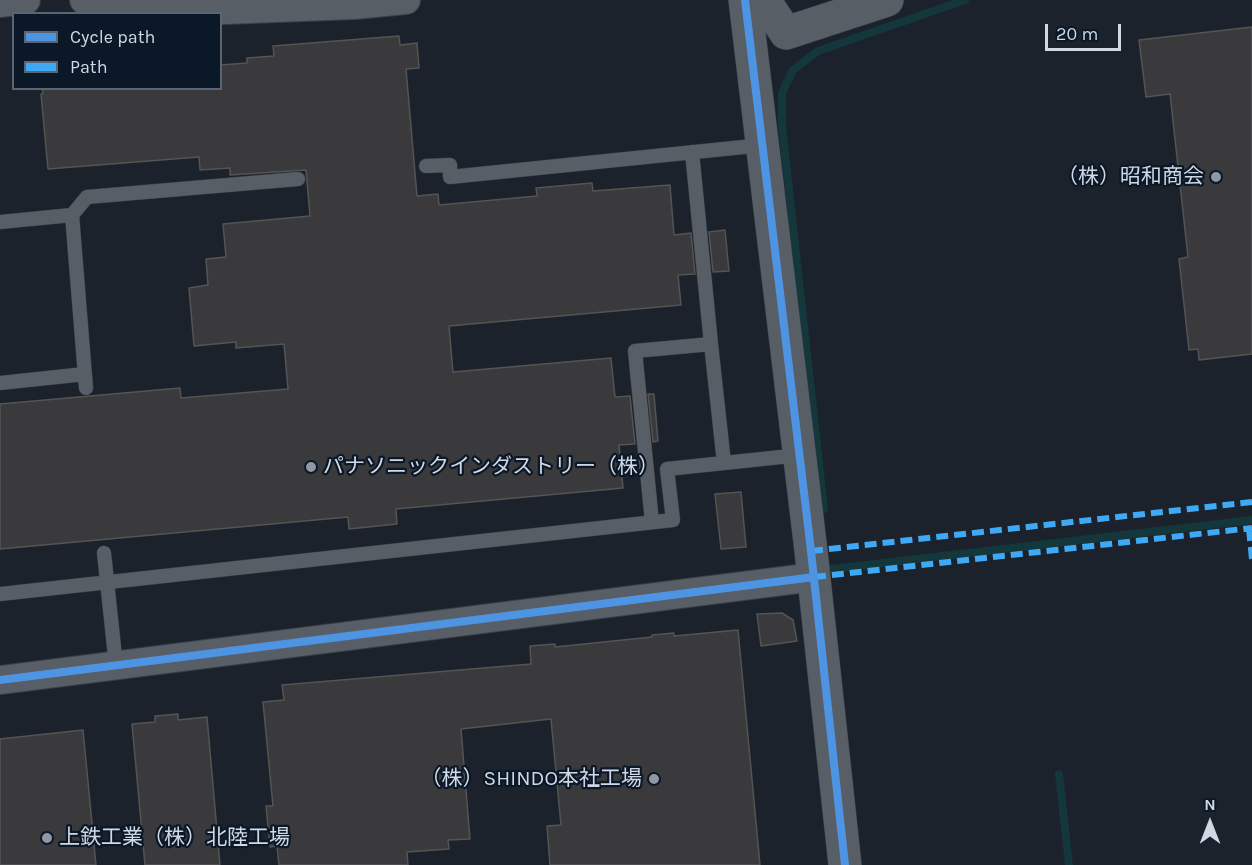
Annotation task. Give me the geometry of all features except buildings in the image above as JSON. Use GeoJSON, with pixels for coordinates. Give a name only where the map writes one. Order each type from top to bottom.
{"type":"FeatureCollection","features":[{"type":"Feature","properties":{"kind":"street"},"geometry":{"type":"LineString","coordinates":[[0,3],[26,0]]}},
{"type":"Feature","properties":{"kind":"street"},"geometry":{"type":"LineString","coordinates":[[84,0],[201,11],[355,5],[406,0]]}},
{"type":"Feature","properties":{"kind":"street"},"geometry":{"type":"LineString","coordinates":[[745,0],[800,455],[845,865]]}},
{"type":"Feature","properties":{"kind":"street"},"geometry":{"type":"LineString","coordinates":[[764,0],[786,33],[887,0]]}},
{"type":"Feature","properties":{"kind":"street"},"geometry":{"type":"LineString","coordinates":[[0,681],[814,577]]}},
{"type":"Feature","properties":{"kind":"lane"},"geometry":{"type":"LineString","coordinates":[[426,165],[450,165],[450,177],[763,145]]}},
{"type":"Feature","properties":{"kind":"lane"},"geometry":{"type":"LineString","coordinates":[[692,152],[724,463]]}},
{"type":"Feature","properties":{"kind":"lane"},"geometry":{"type":"LineString","coordinates":[[0,383],[85,381],[72,215],[87,197],[298,179]]}},
{"type":"Feature","properties":{"kind":"lane"},"geometry":{"type":"LineString","coordinates":[[0,222],[72,215]]}},
{"type":"Feature","properties":{"kind":"lane"},"geometry":{"type":"LineString","coordinates":[[652,522],[635,351],[711,344]]}},
{"type":"Feature","properties":{"kind":"lane"},"geometry":{"type":"LineString","coordinates":[[0,594],[673,520],[667,469],[800,455]]}},
{"type":"Feature","properties":{"kind":"lane"},"geometry":{"type":"LineString","coordinates":[[104,553],[116,666]]}},
{"type":"Feature","properties":{"kind":"waterway"},"geometry":{"type":"LineString","coordinates":[[824,509],[782,126],[782,93],[793,70],[818,51],[965,0]]}},
{"type":"Feature","properties":{"kind":"waterway"},"geometry":{"type":"LineString","coordinates":[[831,569],[1252,520]]}},
{"type":"Feature","properties":{"kind":"waterway"},"geometry":{"type":"LineString","coordinates":[[1059,774],[1069,865]]}},
{"type":"Feature","properties":{"kind":"marked path"},"geometry":{"type":"LineString","coordinates":[[811,551],[1252,502]]}},
{"type":"Feature","properties":{"kind":"marked path"},"geometry":{"type":"LineString","coordinates":[[814,577],[1252,528]]}},
{"type":"Feature","properties":{"kind":"marked path"},"geometry":{"type":"LineString","coordinates":[[1249,529],[1252,559]]}},
{"type":"Feature","properties":{"kind":"cycle path"},"geometry":{"type":"LineString","coordinates":[[745,0],[811,551],[845,865]]}},
{"type":"Feature","properties":{"kind":"cycle path"},"geometry":{"type":"LineString","coordinates":[[0,680],[814,577]]}},
{"type":"Feature","properties":{"kind":"place","name":"（株）昭和商会"},"geometry":{"type":"Point","coordinates":[1216,177]}},
{"type":"Feature","properties":{"kind":"place","name":"パナソニックインダストリー（株）"},"geometry":{"type":"Point","coordinates":[311,467]}},
{"type":"Feature","properties":{"kind":"place","name":"（株）SHINDO本社工場"},"geometry":{"type":"Point","coordinates":[654,779]}},
{"type":"Feature","properties":{"kind":"place","name":"上鉄工業（株）北陸工場"},"geometry":{"type":"Point","coordinates":[47,838]}}]}
